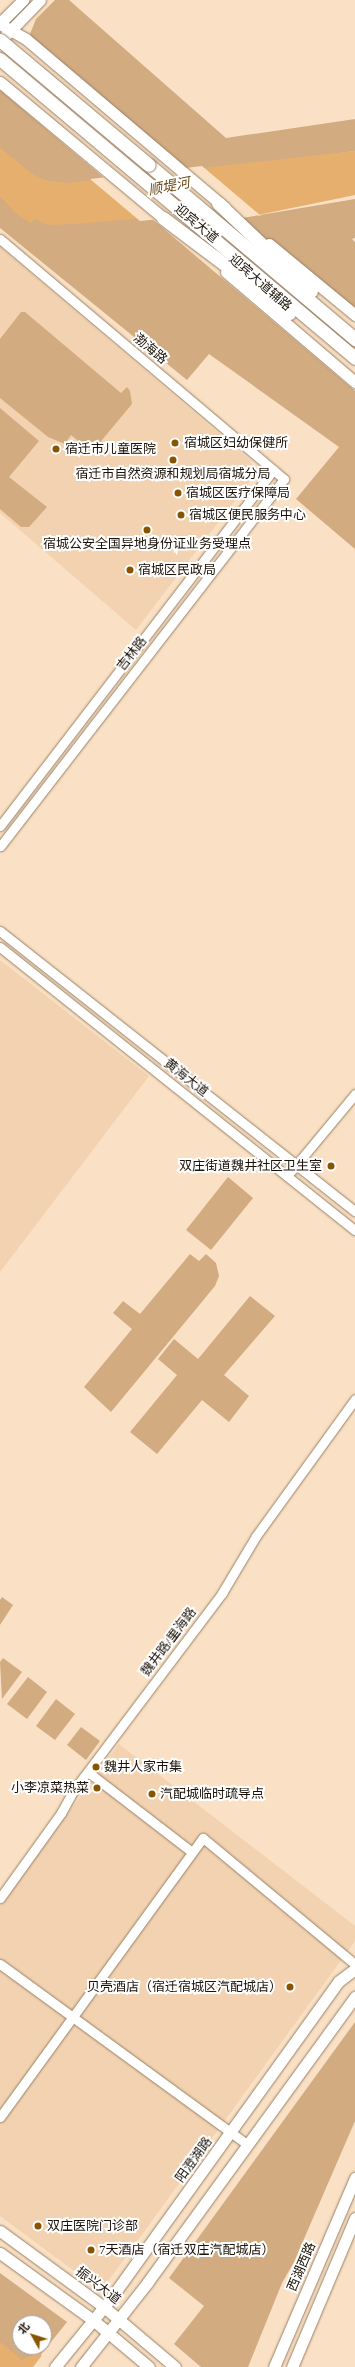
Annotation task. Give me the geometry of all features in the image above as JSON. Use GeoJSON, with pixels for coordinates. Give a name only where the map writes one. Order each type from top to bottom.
{"type":"FeatureCollection","features":[{"type":"Feature","properties":{"kind":"highway","name":"迎宾大道"},"geometry":{"type":"LineString","coordinates":[[0,40],[355,339]]}},
{"type":"Feature","properties":{"kind":"highway","name":"迎宾大道"},"geometry":{"type":"LineString","coordinates":[[0,59],[355,358]]}},
{"type":"Feature","properties":{"kind":"highway"},"geometry":{"type":"LineString","coordinates":[[218,202],[333,310],[355,334]]}},
{"type":"Feature","properties":{"kind":"highway"},"geometry":{"type":"LineString","coordinates":[[163,218],[300,321],[355,367]]}},
{"type":"Feature","properties":{"kind":"main road"},"geometry":{"type":"LineString","coordinates":[[23,0],[0,23],[10,31],[26,39],[218,202]]}},
{"type":"Feature","properties":{"kind":"main road"},"geometry":{"type":"LineString","coordinates":[[0,40],[40,0]]}},
{"type":"Feature","properties":{"kind":"main road","name":"迎宾大道辅路"},"geometry":{"type":"LineString","coordinates":[[0,82],[173,226],[355,382]]}},
{"type":"Feature","properties":{"kind":"main road"},"geometry":{"type":"LineString","coordinates":[[241,223],[355,315]]}},
{"type":"Feature","properties":{"kind":"main road","name":"阳澄湖路"},"geometry":{"type":"LineString","coordinates":[[55,2367],[104,2307],[231,2133],[339,1981],[355,1970]]}},
{"type":"Feature","properties":{"kind":"main road"},"geometry":{"type":"LineString","coordinates":[[81,2367],[120,2320],[355,1997]]}},
{"type":"Feature","properties":{"kind":"main road","name":"西湖西路"},"geometry":{"type":"LineString","coordinates":[[274,2367],[355,2178]]}},
{"type":"Feature","properties":{"kind":"main road"},"geometry":{"type":"LineString","coordinates":[[292,2367],[355,2218]]}},
{"type":"Feature","properties":{"kind":"main road","name":"振兴大道"},"geometry":{"type":"LineString","coordinates":[[0,2231],[104,2307],[175,2367]]}},
{"type":"Feature","properties":{"kind":"main road"},"geometry":{"type":"LineString","coordinates":[[0,2252],[94,2320],[149,2367]]}},
{"type":"Feature","properties":{"kind":"street","name":"渤海路"},"geometry":{"type":"LineString","coordinates":[[0,240],[284,479]]}},
{"type":"Feature","properties":{"kind":"street","name":"吉林路"},"geometry":{"type":"LineString","coordinates":[[0,826],[273,470]]}},
{"type":"Feature","properties":{"kind":"street","name":"吉林路"},"geometry":{"type":"LineString","coordinates":[[0,846],[284,479]]}},
{"type":"Feature","properties":{"kind":"street","name":"黄海大道"},"geometry":{"type":"LineString","coordinates":[[0,931],[355,1211]]}},
{"type":"Feature","properties":{"kind":"street","name":"黄海大道"},"geometry":{"type":"LineString","coordinates":[[0,947],[355,1230]]}},
{"type":"Feature","properties":{"kind":"street"},"geometry":{"type":"LineString","coordinates":[[287,1176],[355,1094]]}},
{"type":"Feature","properties":{"kind":"street","name":"魏井路/里海路"},"geometry":{"type":"LineString","coordinates":[[0,1898],[88,1772],[222,1593],[259,1533],[355,1399]]}},
{"type":"Feature","properties":{"kind":"street"},"geometry":{"type":"LineString","coordinates":[[88,1772],[192,1852]]}},
{"type":"Feature","properties":{"kind":"street"},"geometry":{"type":"LineString","coordinates":[[0,2117],[202,1838],[355,1964]]}},
{"type":"Feature","properties":{"kind":"street"},"geometry":{"type":"LineString","coordinates":[[0,1964],[247,2144]]}},
{"type":"Feature","properties":{"kind":"shaded area"},"geometry":{"type":"Polygon","coordinates":[[[55,0],[69,0],[226,138],[355,119],[355,151],[185,175],[35,47],[30,34],[36,19],[55,0]]]}},
{"type":"Feature","properties":{"kind":"shaded area"},"geometry":{"type":"Polygon","coordinates":[[[0,90],[355,391],[355,549],[296,499],[339,447],[209,354],[187,380],[0,228],[0,90]]]}},
{"type":"Feature","properties":{"kind":"shaded area"},"geometry":{"type":"Polygon","coordinates":[[[355,199],[355,238],[352,239],[355,242],[355,320],[243,224],[242,218],[355,199]]]}},
{"type":"Feature","properties":{"kind":"shaded area"},"geometry":{"type":"Polygon","coordinates":[[[0,247],[250,460],[256,473],[136,630],[0,513],[0,247]]]}},
{"type":"Feature","properties":{"kind":"shaded area"},"geometry":{"type":"Polygon","coordinates":[[[21,312],[25,312],[121,393],[127,387],[130,391],[132,404],[92,452],[71,435],[65,444],[48,437],[0,398],[0,339],[21,312]]]}},
{"type":"Feature","properties":{"kind":"shaded area"},"geometry":{"type":"Polygon","coordinates":[[[0,408],[39,441],[9,477],[47,507],[29,527],[21,527],[0,509],[0,408]]]}},
{"type":"Feature","properties":{"kind":"shaded area"},"geometry":{"type":"Polygon","coordinates":[[[0,960],[149,1076],[0,1272],[0,960]]]}},
{"type":"Feature","properties":{"kind":"shaded area"},"geometry":{"type":"Polygon","coordinates":[[[228,1177],[253,1198],[211,1250],[186,1230],[228,1177]]]}},
{"type":"Feature","properties":{"kind":"shaded area"},"geometry":{"type":"Polygon","coordinates":[[[190,1254],[199,1261],[206,1254],[216,1263],[219,1276],[215,1286],[111,1412],[84,1387],[132,1329],[113,1313],[123,1301],[140,1314],[190,1254]]]}},
{"type":"Feature","properties":{"kind":"shaded area"},"geometry":{"type":"Polygon","coordinates":[[[250,1296],[275,1316],[224,1375],[249,1396],[229,1422],[202,1400],[157,1454],[130,1432],[177,1375],[158,1359],[174,1339],[198,1359],[250,1296]]]}},
{"type":"Feature","properties":{"kind":"shaded area"},"geometry":{"type":"Polygon","coordinates":[[[2,1597],[13,1605],[0,1625],[0,1600],[2,1597]]]}},
{"type":"Feature","properties":{"kind":"shaded area"},"geometry":{"type":"Polygon","coordinates":[[[3,1658],[22,1672],[2,1699],[0,1662],[3,1658]]]}},
{"type":"Feature","properties":{"kind":"shaded area"},"geometry":{"type":"Polygon","coordinates":[[[28,1677],[47,1692],[27,1719],[7,1704],[28,1677]]]}},
{"type":"Feature","properties":{"kind":"shaded area"},"geometry":{"type":"Polygon","coordinates":[[[56,1699],[75,1714],[55,1740],[36,1726],[56,1699]]]}},
{"type":"Feature","properties":{"kind":"shaded area"},"geometry":{"type":"Polygon","coordinates":[[[81,1727],[100,1741],[86,1760],[67,1745],[81,1727]]]}},
{"type":"Feature","properties":{"kind":"shaded area"},"geometry":{"type":"Polygon","coordinates":[[[119,1744],[355,1926],[355,1941],[101,2291],[0,2216],[0,1905],[119,1744]]]}},
{"type":"Feature","properties":{"kind":"shaded area"},"geometry":{"type":"Polygon","coordinates":[[[355,2022],[355,2121],[294,2262],[282,2283],[248,2367],[201,2367],[174,2344],[204,2306],[169,2278],[355,2022]]]}},
{"type":"Feature","properties":{"kind":"shaded area"},"geometry":{"type":"Polygon","coordinates":[[[0,2273],[67,2322],[52,2341],[52,2315],[12,2315],[12,2355],[41,2355],[31,2367],[0,2367],[0,2273]]]}},
{"type":"Feature","properties":{"kind":"water","name":"顺堤河"},"geometry":{"type":"Polygon","coordinates":[[[0,148],[34,175],[45,180],[67,183],[355,151],[355,195],[258,215],[240,209],[77,224],[47,225],[35,219],[31,223],[18,215],[0,196],[0,148]]]}},
{"type":"Feature","properties":{"kind":"water"},"geometry":{"type":"Polygon","coordinates":[[[0,2342],[12,2352],[12,2355],[16,2355],[22,2360],[33,2355],[41,2355],[57,2367],[0,2367],[0,2342]]]}},
{"type":"Feature","properties":{"kind":"pier"},"geometry":{"type":"Polygon","coordinates":[[[202,166],[261,216],[240,211],[140,221],[90,179],[202,166]]]}},
{"type":"Feature","properties":{"kind":"pier"},"geometry":{"type":"Polygon","coordinates":[[[42,2355],[44,2355],[59,2367],[33,2367],[42,2355]]]}},
{"type":"Feature","properties":{"kind":"place","name":"宿城区妇幼保健所"},"geometry":{"type":"Point","coordinates":[175,443]}},
{"type":"Feature","properties":{"kind":"place","name":"宿迁市儿童医院"},"geometry":{"type":"Point","coordinates":[56,449]}},
{"type":"Feature","properties":{"kind":"place","name":"宿迁市自然资源和规划局宿城分局"},"geometry":{"type":"Point","coordinates":[173,460]}},
{"type":"Feature","properties":{"kind":"place","name":"宿城区医疗保障局"},"geometry":{"type":"Point","coordinates":[178,493]}},
{"type":"Feature","properties":{"kind":"place","name":"宿城区便民服务中心"},"geometry":{"type":"Point","coordinates":[181,515]}},
{"type":"Feature","properties":{"kind":"place","name":"宿城公安全国异地身份证业务受理点"},"geometry":{"type":"Point","coordinates":[147,530]}},
{"type":"Feature","properties":{"kind":"place","name":"宿城区民政局"},"geometry":{"type":"Point","coordinates":[130,570]}},
{"type":"Feature","properties":{"kind":"place","name":"双庄街道魏井社区卫生室"},"geometry":{"type":"Point","coordinates":[331,1166]}},
{"type":"Feature","properties":{"kind":"place","name":"魏井人家市集"},"geometry":{"type":"Point","coordinates":[96,1767]}},
{"type":"Feature","properties":{"kind":"place","name":"小李凉菜热菜"},"geometry":{"type":"Point","coordinates":[97,1788]}},
{"type":"Feature","properties":{"kind":"place","name":"汽配城临时疏导点"},"geometry":{"type":"Point","coordinates":[152,1794]}},
{"type":"Feature","properties":{"kind":"place","name":"贝壳酒店（宿迁宿城区汽配城店）"},"geometry":{"type":"Point","coordinates":[290,1987]}},
{"type":"Feature","properties":{"kind":"place","name":"双庄医院门诊部"},"geometry":{"type":"Point","coordinates":[38,2226]}},
{"type":"Feature","properties":{"kind":"place","name":"7天酒店（宿迁双庄汽配城店）"},"geometry":{"type":"Point","coordinates":[91,2250]}}]}
